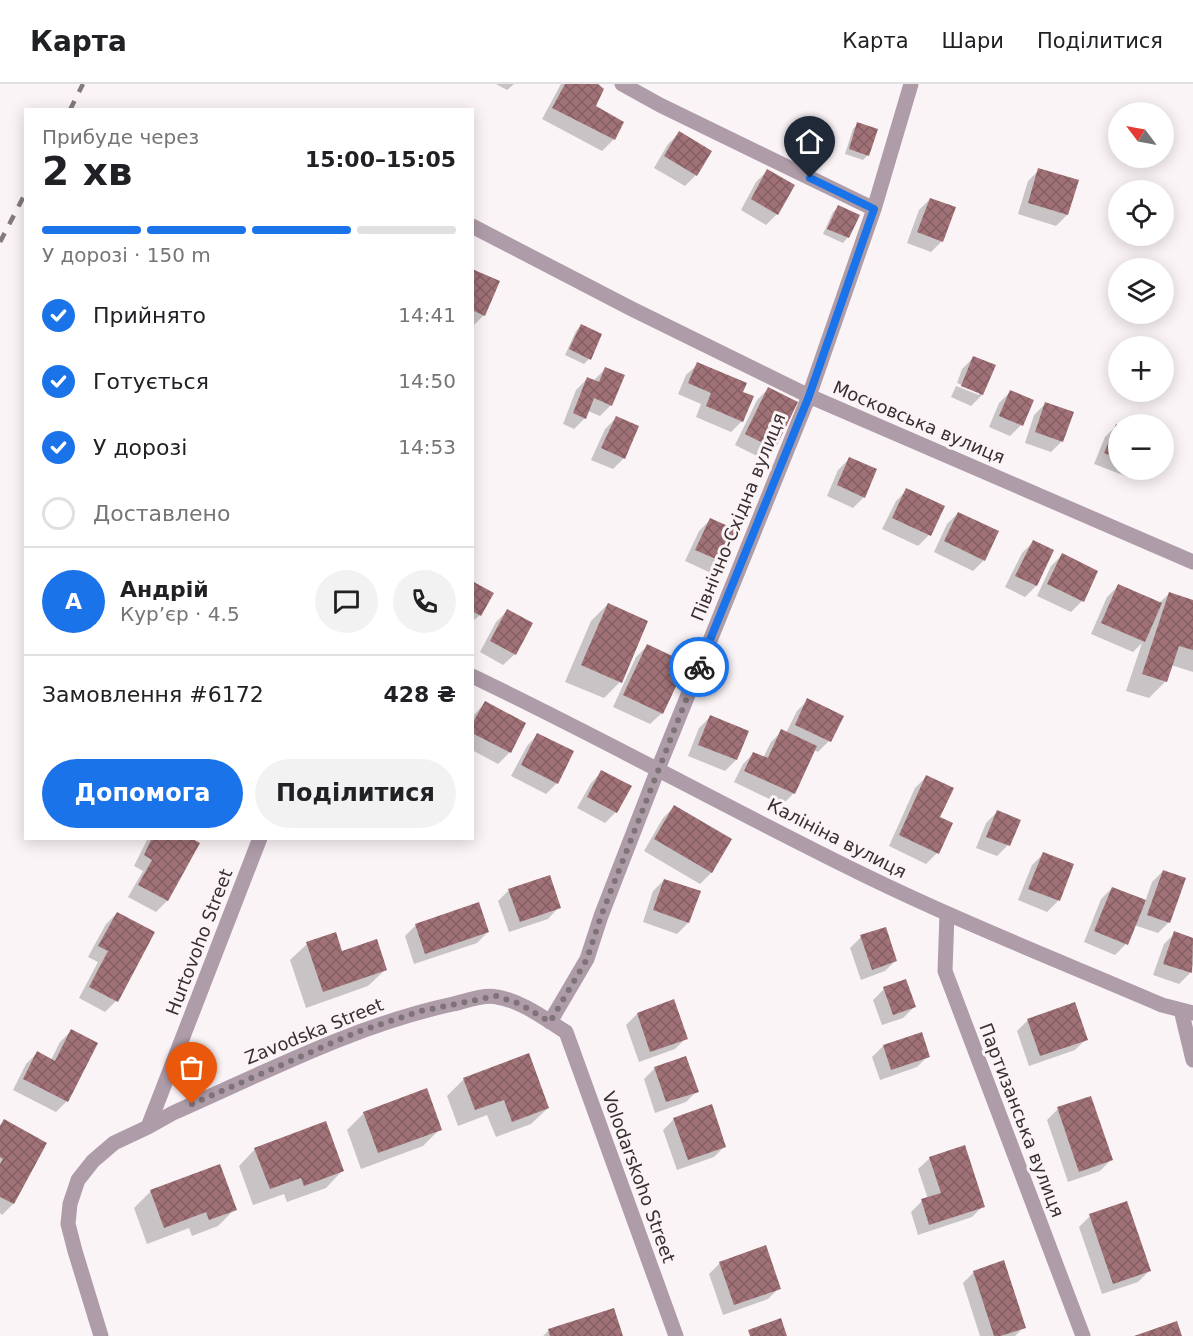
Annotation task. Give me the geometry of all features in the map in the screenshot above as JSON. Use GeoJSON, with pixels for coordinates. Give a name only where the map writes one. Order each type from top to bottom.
{"type":"FeatureCollection","features":[{"type":"Feature","properties":{"kind":"street"},"geometry":{"type":"LineString","coordinates":[[622,84],[660,105],[874,209]]}},
{"type":"Feature","properties":{"kind":"street","name":"Північно-Східна вулиця"},"geometry":{"type":"LineString","coordinates":[[550,1022],[587,959],[601,916],[658,769],[809,396],[874,209],[911,84]]}},
{"type":"Feature","properties":{"kind":"street","name":"Московська вулиця"},"geometry":{"type":"LineString","coordinates":[[474,227],[632,309],[809,396],[1193,562]]}},
{"type":"Feature","properties":{"kind":"street","name":"Калініна вулиця"},"geometry":{"type":"LineString","coordinates":[[474,677],[862,874],[947,914],[1162,1005],[1187,1012]]}},
{"type":"Feature","properties":{"kind":"street","name":"Hurtovoho Street"},"geometry":{"type":"LineString","coordinates":[[148,1127],[259,840]]}},
{"type":"Feature","properties":{"kind":"street","name":"Партизанська вулиця"},"geometry":{"type":"LineString","coordinates":[[947,914],[945,970],[1083,1336]]}},
{"type":"Feature","properties":{"kind":"street","name":"Zavodska Street"},"geometry":{"type":"LineString","coordinates":[[148,1127],[173,1113],[307,1053],[374,1026],[421,1011],[496,996],[520,1004],[566,1032]]}},
{"type":"Feature","properties":{"kind":"street"},"geometry":{"type":"LineString","coordinates":[[1187,1012],[1193,1060]]}},
{"type":"Feature","properties":{"kind":"street","name":"Volodarskoho Street"},"geometry":{"type":"LineString","coordinates":[[566,1032],[676,1336]]}},
{"type":"Feature","properties":{"kind":"street"},"geometry":{"type":"LineString","coordinates":[[101,1336],[68,1224],[70,1204],[78,1180],[93,1161],[114,1143],[148,1127]]}},
{"type":"Feature","properties":{"kind":"building"},"geometry":{"type":"Polygon","coordinates":[[[565,84],[598,84],[604,89],[596,106],[624,122],[615,140],[552,108],[565,84]]]}},
{"type":"Feature","properties":{"kind":"building"},"geometry":{"type":"Polygon","coordinates":[[[857,122],[878,129],[869,156],[849,149],[857,122]]]}},
{"type":"Feature","properties":{"kind":"building"},"geometry":{"type":"Polygon","coordinates":[[[679,131],[712,151],[697,176],[664,156],[679,131]]]}},
{"type":"Feature","properties":{"kind":"building"},"geometry":{"type":"Polygon","coordinates":[[[1038,168],[1079,180],[1068,215],[1028,203],[1038,168]]]}},
{"type":"Feature","properties":{"kind":"building"},"geometry":{"type":"Polygon","coordinates":[[[767,169],[795,185],[778,215],[751,199],[767,169]]]}},
{"type":"Feature","properties":{"kind":"building"},"geometry":{"type":"Polygon","coordinates":[[[930,198],[956,207],[943,242],[917,232],[930,198]]]}},
{"type":"Feature","properties":{"kind":"building"},"geometry":{"type":"Polygon","coordinates":[[[838,205],[860,215],[849,238],[827,229],[838,205]]]}},
{"type":"Feature","properties":{"kind":"building"},"geometry":{"type":"Polygon","coordinates":[[[474,270],[500,281],[485,316],[474,311],[474,270]]]}},
{"type":"Feature","properties":{"kind":"building"},"geometry":{"type":"Polygon","coordinates":[[[581,324],[602,334],[591,360],[569,349],[581,324]]]}},
{"type":"Feature","properties":{"kind":"building"},"geometry":{"type":"Polygon","coordinates":[[[973,356],[996,365],[983,395],[961,386],[973,356]]]}},
{"type":"Feature","properties":{"kind":"building"},"geometry":{"type":"Polygon","coordinates":[[[697,362],[747,383],[743,392],[754,396],[743,422],[706,406],[711,393],[688,383],[697,362]]]}},
{"type":"Feature","properties":{"kind":"building"},"geometry":{"type":"Polygon","coordinates":[[[605,367],[625,375],[612,406],[594,398],[586,419],[573,413],[587,377],[599,382],[605,367]]]}},
{"type":"Feature","properties":{"kind":"building"},"geometry":{"type":"Polygon","coordinates":[[[768,387],[798,402],[775,449],[745,434],[768,387]]]}},
{"type":"Feature","properties":{"kind":"building"},"geometry":{"type":"Polygon","coordinates":[[[1010,390],[1034,400],[1023,426],[999,416],[1010,390]]]}},
{"type":"Feature","properties":{"kind":"building"},"geometry":{"type":"Polygon","coordinates":[[[1045,402],[1074,412],[1063,442],[1035,432],[1045,402]]]}},
{"type":"Feature","properties":{"kind":"building"},"geometry":{"type":"Polygon","coordinates":[[[616,416],[639,426],[625,459],[601,448],[616,416]]]}},
{"type":"Feature","properties":{"kind":"building"},"geometry":{"type":"Polygon","coordinates":[[[1108,443],[1108,455],[1104,453],[1108,443]]]}},
{"type":"Feature","properties":{"kind":"building"},"geometry":{"type":"Polygon","coordinates":[[[849,457],[877,469],[865,498],[837,485],[849,457]]]}},
{"type":"Feature","properties":{"kind":"building"},"geometry":{"type":"Polygon","coordinates":[[[906,488],[945,506],[931,536],[892,518],[906,488]]]}},
{"type":"Feature","properties":{"kind":"building"},"geometry":{"type":"Polygon","coordinates":[[[958,512],[999,531],[985,561],[944,541],[958,512]]]}},
{"type":"Feature","properties":{"kind":"building"},"geometry":{"type":"Polygon","coordinates":[[[710,518],[737,530],[723,562],[695,550],[710,518]]]}},
{"type":"Feature","properties":{"kind":"building"},"geometry":{"type":"Polygon","coordinates":[[[1033,540],[1054,550],[1037,586],[1015,576],[1033,540]]]}},
{"type":"Feature","properties":{"kind":"building"},"geometry":{"type":"Polygon","coordinates":[[[1062,553],[1098,571],[1084,602],[1047,584],[1062,553]]]}},
{"type":"Feature","properties":{"kind":"building"},"geometry":{"type":"Polygon","coordinates":[[[474,582],[494,593],[481,616],[474,612],[474,582]]]}},
{"type":"Feature","properties":{"kind":"building"},"geometry":{"type":"Polygon","coordinates":[[[1118,584],[1162,603],[1145,642],[1101,623],[1118,584]]]}},
{"type":"Feature","properties":{"kind":"building"},"geometry":{"type":"Polygon","coordinates":[[[1169,592],[1193,600],[1193,650],[1179,646],[1167,682],[1142,674],[1169,592]]]}},
{"type":"Feature","properties":{"kind":"building"},"geometry":{"type":"Polygon","coordinates":[[[608,603],[648,621],[622,683],[581,665],[608,603]]]}},
{"type":"Feature","properties":{"kind":"building"},"geometry":{"type":"Polygon","coordinates":[[[507,609],[533,623],[516,655],[490,641],[507,609]]]}},
{"type":"Feature","properties":{"kind":"building"},"geometry":{"type":"Polygon","coordinates":[[[647,644],[687,663],[663,714],[623,695],[647,644]]]}},
{"type":"Feature","properties":{"kind":"building"},"geometry":{"type":"Polygon","coordinates":[[[807,698],[844,716],[831,742],[795,725],[807,698]]]}},
{"type":"Feature","properties":{"kind":"building"},"geometry":{"type":"Polygon","coordinates":[[[485,701],[526,723],[511,753],[474,734],[474,720],[485,701]]]}},
{"type":"Feature","properties":{"kind":"building"},"geometry":{"type":"Polygon","coordinates":[[[710,715],[749,731],[737,760],[698,745],[710,715]]]}},
{"type":"Feature","properties":{"kind":"building"},"geometry":{"type":"Polygon","coordinates":[[[781,729],[817,746],[795,794],[744,771],[753,752],[768,758],[781,729]]]}},
{"type":"Feature","properties":{"kind":"building"},"geometry":{"type":"Polygon","coordinates":[[[537,733],[574,751],[558,784],[521,765],[537,733]]]}},
{"type":"Feature","properties":{"kind":"building"},"geometry":{"type":"Polygon","coordinates":[[[601,770],[632,786],[617,813],[587,797],[601,770]]]}},
{"type":"Feature","properties":{"kind":"building"},"geometry":{"type":"Polygon","coordinates":[[[926,775],[954,788],[940,817],[953,823],[939,854],[899,835],[926,775]]]}},
{"type":"Feature","properties":{"kind":"building"},"geometry":{"type":"Polygon","coordinates":[[[674,805],[732,839],[712,873],[654,839],[674,805]]]}},
{"type":"Feature","properties":{"kind":"building"},"geometry":{"type":"Polygon","coordinates":[[[997,810],[1021,820],[1010,846],[986,837],[997,810]]]}},
{"type":"Feature","properties":{"kind":"building"},"geometry":{"type":"Polygon","coordinates":[[[151,840],[195,840],[200,843],[168,901],[138,885],[152,860],[144,855],[151,840]]]}},
{"type":"Feature","properties":{"kind":"building"},"geometry":{"type":"Polygon","coordinates":[[[1043,852],[1074,864],[1060,901],[1028,889],[1043,852]]]}},
{"type":"Feature","properties":{"kind":"building"},"geometry":{"type":"Polygon","coordinates":[[[1163,870],[1186,878],[1170,923],[1147,915],[1163,870]]]}},
{"type":"Feature","properties":{"kind":"building"},"geometry":{"type":"Polygon","coordinates":[[[550,875],[561,908],[520,922],[508,889],[550,875]]]}},
{"type":"Feature","properties":{"kind":"building"},"geometry":{"type":"Polygon","coordinates":[[[664,879],[701,891],[689,923],[653,910],[664,879]]]}},
{"type":"Feature","properties":{"kind":"building"},"geometry":{"type":"Polygon","coordinates":[[[1112,887],[1146,900],[1128,945],[1094,931],[1112,887]]]}},
{"type":"Feature","properties":{"kind":"building"},"geometry":{"type":"Polygon","coordinates":[[[479,902],[489,932],[425,954],[415,924],[479,902]]]}},
{"type":"Feature","properties":{"kind":"building"},"geometry":{"type":"Polygon","coordinates":[[[117,912],[155,932],[118,1002],[89,987],[108,951],[98,946],[117,912]]]}},
{"type":"Feature","properties":{"kind":"building"},"geometry":{"type":"Polygon","coordinates":[[[886,927],[897,961],[872,970],[860,935],[886,927]]]}},
{"type":"Feature","properties":{"kind":"building"},"geometry":{"type":"Polygon","coordinates":[[[1174,931],[1193,938],[1192,973],[1163,964],[1174,931]]]}},
{"type":"Feature","properties":{"kind":"building"},"geometry":{"type":"Polygon","coordinates":[[[336,932],[342,951],[377,939],[387,970],[323,992],[306,942],[336,932]]]}},
{"type":"Feature","properties":{"kind":"building"},"geometry":{"type":"Polygon","coordinates":[[[906,979],[916,1007],[893,1015],[883,987],[906,979]]]}},
{"type":"Feature","properties":{"kind":"building"},"geometry":{"type":"Polygon","coordinates":[[[674,999],[688,1039],[650,1052],[637,1013],[674,999]]]}},
{"type":"Feature","properties":{"kind":"building"},"geometry":{"type":"Polygon","coordinates":[[[1075,1002],[1088,1040],[1040,1056],[1027,1019],[1075,1002]]]}},
{"type":"Feature","properties":{"kind":"building"},"geometry":{"type":"Polygon","coordinates":[[[71,1029],[98,1043],[68,1102],[23,1079],[37,1051],[55,1061],[71,1029]]]}},
{"type":"Feature","properties":{"kind":"building"},"geometry":{"type":"Polygon","coordinates":[[[922,1032],[930,1057],[891,1070],[883,1045],[922,1032]]]}},
{"type":"Feature","properties":{"kind":"building"},"geometry":{"type":"Polygon","coordinates":[[[529,1053],[549,1108],[512,1122],[504,1100],[475,1110],[463,1078],[529,1053]]]}},
{"type":"Feature","properties":{"kind":"building"},"geometry":{"type":"Polygon","coordinates":[[[686,1056],[699,1092],[666,1102],[654,1067],[686,1056]]]}},
{"type":"Feature","properties":{"kind":"building"},"geometry":{"type":"Polygon","coordinates":[[[427,1088],[442,1130],[378,1153],[363,1112],[427,1088]]]}},
{"type":"Feature","properties":{"kind":"building"},"geometry":{"type":"Polygon","coordinates":[[[1091,1096],[1113,1160],[1079,1172],[1057,1107],[1091,1096]]]}},
{"type":"Feature","properties":{"kind":"building"},"geometry":{"type":"Polygon","coordinates":[[[712,1104],[726,1147],[688,1160],[673,1118],[712,1104]]]}},
{"type":"Feature","properties":{"kind":"building"},"geometry":{"type":"Polygon","coordinates":[[[4,1119],[47,1143],[14,1204],[0,1197],[0,1164],[3,1159],[0,1157],[0,1126],[4,1119]]]}},
{"type":"Feature","properties":{"kind":"building"},"geometry":{"type":"Polygon","coordinates":[[[326,1121],[344,1171],[304,1186],[301,1178],[270,1189],[254,1148],[326,1121]]]}},
{"type":"Feature","properties":{"kind":"building"},"geometry":{"type":"Polygon","coordinates":[[[965,1145],[985,1207],[929,1225],[921,1199],[941,1193],[929,1157],[965,1145]]]}},
{"type":"Feature","properties":{"kind":"building"},"geometry":{"type":"Polygon","coordinates":[[[220,1164],[237,1210],[209,1220],[206,1212],[164,1228],[150,1190],[220,1164]]]}},
{"type":"Feature","properties":{"kind":"building"},"geometry":{"type":"Polygon","coordinates":[[[1127,1201],[1151,1271],[1113,1284],[1089,1214],[1127,1201]]]}},
{"type":"Feature","properties":{"kind":"building"},"geometry":{"type":"Polygon","coordinates":[[[766,1245],[781,1289],[734,1305],[719,1262],[766,1245]]]}},
{"type":"Feature","properties":{"kind":"building"},"geometry":{"type":"Polygon","coordinates":[[[1004,1260],[1026,1328],[994,1336],[973,1271],[1004,1260]]]}},
{"type":"Feature","properties":{"kind":"building"},"geometry":{"type":"Polygon","coordinates":[[[614,1308],[623,1336],[550,1336],[548,1329],[614,1308]]]}},
{"type":"Feature","properties":{"kind":"building"},"geometry":{"type":"Polygon","coordinates":[[[781,1318],[787,1336],[750,1336],[748,1330],[781,1318]]]}},
{"type":"Feature","properties":{"kind":"building"},"geometry":{"type":"Polygon","coordinates":[[[1177,1321],[1182,1336],[1134,1336],[1177,1321]]]}},
{"type":"Feature","properties":{"kind":"railway"},"geometry":{"type":"LineString","coordinates":[[71,108],[83,84]]}},
{"type":"Feature","properties":{"kind":"railway"},"geometry":{"type":"LineString","coordinates":[[0,242],[24,196]]}},
{"type":"Feature","properties":{"kind":"way so far"},"geometry":{"type":"LineString","coordinates":[[192,1104],[357,1032],[421,1011],[496,996],[520,1004],[550,1022],[578,978],[587,959],[601,916],[699,667]]}},
{"type":"Feature","properties":{"kind":"route"},"geometry":{"type":"LineString","coordinates":[[699,667],[809,396],[874,209],[810,178]]}}]}
